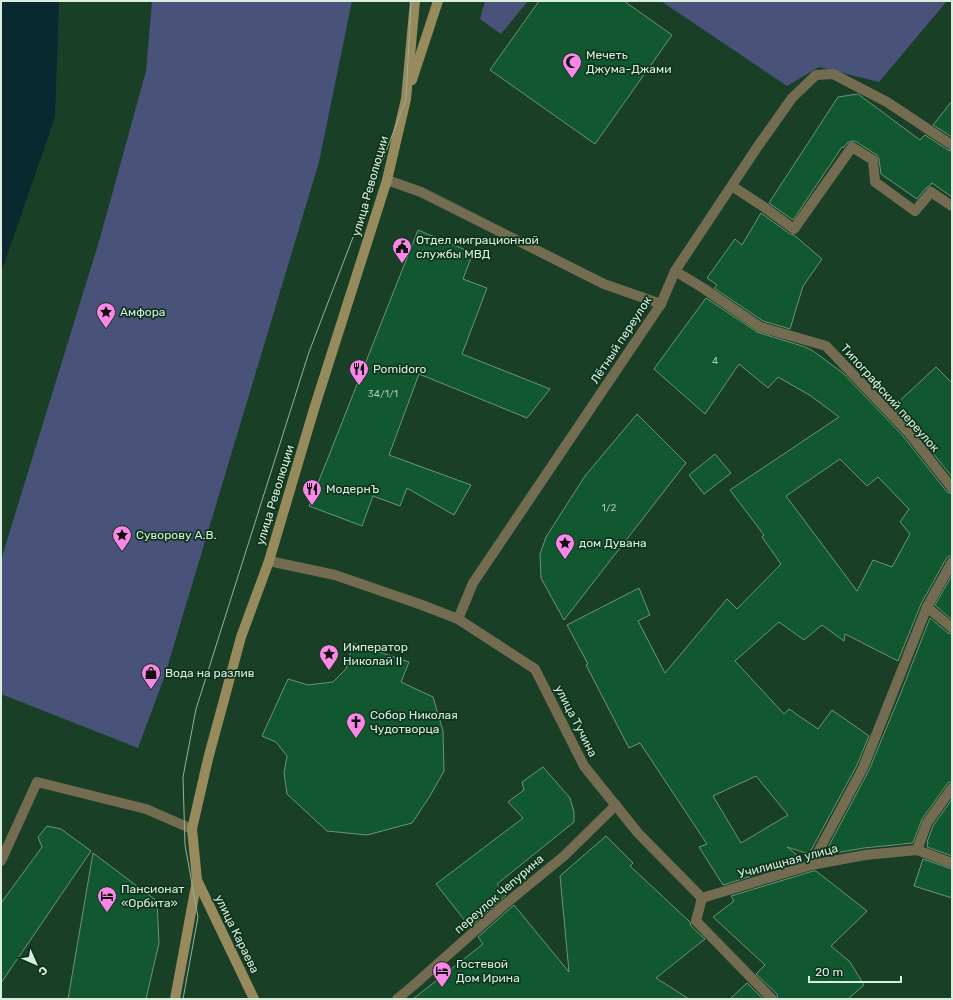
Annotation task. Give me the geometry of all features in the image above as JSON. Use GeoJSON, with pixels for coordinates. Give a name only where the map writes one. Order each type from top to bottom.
{"type":"FeatureCollection","features":[{"type":"Feature","properties":{"kind":"street","name":"улица Революции"},"geometry":{"type":"LineString","coordinates":[[175,999],[197,880],[192,829],[208,759],[242,637],[269,561],[314,409],[387,180],[406,99],[415,1]]}},
{"type":"Feature","properties":{"kind":"street"},"geometry":{"type":"LineString","coordinates":[[406,99],[438,1]]}},
{"type":"Feature","properties":{"kind":"street","name":"Лётный переулок"},"geometry":{"type":"LineString","coordinates":[[458,619],[473,583],[661,304],[675,271],[758,146],[792,98],[816,75],[833,74],[887,102],[952,145]]}},
{"type":"Feature","properties":{"kind":"street"},"geometry":{"type":"LineString","coordinates":[[732,186],[794,229],[852,147],[873,160],[875,182],[914,211],[931,192],[952,206]]}},
{"type":"Feature","properties":{"kind":"street"},"geometry":{"type":"LineString","coordinates":[[387,180],[421,192],[604,284],[661,304]]}},
{"type":"Feature","properties":{"kind":"street","name":"Типографский переулок"},"geometry":{"type":"LineString","coordinates":[[675,271],[703,288],[760,327],[826,346],[908,432],[952,488]]}},
{"type":"Feature","properties":{"kind":"street","name":"улица Тучина"},"geometry":{"type":"LineString","coordinates":[[269,561],[335,575],[458,619],[535,669],[584,766],[638,833],[702,898]]}},
{"type":"Feature","properties":{"kind":"street"},"geometry":{"type":"LineString","coordinates":[[811,865],[863,768],[927,607],[952,562]]}},
{"type":"Feature","properties":{"kind":"street"},"geometry":{"type":"LineString","coordinates":[[927,607],[952,628]]}},
{"type":"Feature","properties":{"kind":"street"},"geometry":{"type":"LineString","coordinates":[[1,861],[37,782],[146,809],[192,829]]}},
{"type":"Feature","properties":{"kind":"street"},"geometry":{"type":"LineString","coordinates":[[917,850],[927,823],[952,788]]}},
{"type":"Feature","properties":{"kind":"street","name":"переулок Чепурина"},"geometry":{"type":"LineString","coordinates":[[397,999],[503,906],[564,856],[616,805]]}},
{"type":"Feature","properties":{"kind":"street","name":"Училищная улица"},"geometry":{"type":"LineString","coordinates":[[702,898],[811,865],[865,855],[917,850],[952,863]]}},
{"type":"Feature","properties":{"kind":"street","name":"улица Караева"},"geometry":{"type":"LineString","coordinates":[[197,880],[254,999]]}},
{"type":"Feature","properties":{"kind":"street"},"geometry":{"type":"LineString","coordinates":[[702,898],[696,921],[772,999]]}},
{"type":"Feature","properties":{"kind":"shaded area"},"geometry":{"type":"Polygon","coordinates":[[[1,1],[59,1],[55,117],[1,273],[1,1]]]}},
{"type":"Feature","properties":{"kind":"shaded area"},"geometry":{"type":"Polygon","coordinates":[[[152,1],[352,1],[319,162],[164,678],[138,748],[1,694],[1,560],[100,238],[146,71],[152,1]]]}},
{"type":"Feature","properties":{"kind":"shaded area"},"geometry":{"type":"Polygon","coordinates":[[[485,1],[528,1],[501,34],[480,19],[485,1]]]}},
{"type":"Feature","properties":{"kind":"shaded area"},"geometry":{"type":"Polygon","coordinates":[[[661,1],[947,1],[879,82],[819,67],[787,86],[661,1]]]}},
{"type":"Feature","properties":{"kind":"building","name":"Мечеть Джума-Джами"},"geometry":{"type":"Polygon","coordinates":[[[539,1],[624,1],[672,35],[595,144],[490,70],[539,1]]]}},
{"type":"Feature","properties":{"kind":"building"},"geometry":{"type":"Polygon","coordinates":[[[858,94],[920,140],[925,135],[952,151],[952,197],[932,183],[917,199],[881,174],[877,155],[855,141],[852,141],[847,143],[843,148],[842,147],[793,220],[769,203],[838,97],[858,94]]]}},
{"type":"Feature","properties":{"kind":"building"},"geometry":{"type":"Polygon","coordinates":[[[952,101],[952,137],[933,125],[952,101]]]}},
{"type":"Feature","properties":{"kind":"building"},"geometry":{"type":"Polygon","coordinates":[[[761,213],[790,234],[794,235],[822,259],[803,286],[790,329],[763,321],[714,288],[717,285],[707,278],[735,239],[742,245],[761,213]]]}},
{"type":"Feature","properties":{"kind":"building"},"geometry":{"type":"Polygon","coordinates":[[[418,230],[473,253],[463,279],[487,288],[462,354],[550,389],[527,418],[419,374],[389,455],[471,485],[454,515],[407,488],[400,506],[373,496],[362,526],[309,506],[418,230]]]}},
{"type":"Feature","properties":{"kind":"building"},"geometry":{"type":"Polygon","coordinates":[[[706,298],[757,332],[805,347],[813,351],[843,373],[903,436],[947,492],[952,494],[952,556],[949,556],[946,559],[921,604],[898,661],[845,634],[844,641],[822,625],[804,640],[779,622],[735,661],[784,714],[789,709],[818,729],[832,710],[869,736],[857,765],[809,854],[787,847],[803,860],[723,885],[699,847],[707,844],[640,743],[629,748],[567,625],[639,588],[650,615],[638,621],[665,673],[727,599],[737,609],[781,564],[762,537],[764,535],[730,490],[839,417],[811,396],[778,377],[768,388],[739,364],[705,414],[654,369],[706,298]],[[840,459],[786,496],[857,591],[873,560],[892,567],[910,534],[900,522],[909,509],[878,477],[867,486],[840,459]],[[756,776],[713,796],[741,843],[788,815],[756,776]]]}},
{"type":"Feature","properties":{"kind":"building"},"geometry":{"type":"Polygon","coordinates":[[[936,367],[952,383],[952,477],[913,428],[893,407],[936,367]]]}},
{"type":"Feature","properties":{"kind":"building"},"geometry":{"type":"Polygon","coordinates":[[[637,414],[686,463],[564,620],[541,578],[540,554],[546,537],[585,476],[637,414]]]}},
{"type":"Feature","properties":{"kind":"building"},"geometry":{"type":"Polygon","coordinates":[[[715,454],[731,473],[704,494],[689,475],[715,454]]]}},
{"type":"Feature","properties":{"kind":"building"},"geometry":{"type":"Polygon","coordinates":[[[952,575],[952,620],[935,605],[952,575]]]}},
{"type":"Feature","properties":{"kind":"building"},"geometry":{"type":"Polygon","coordinates":[[[930,618],[948,633],[952,634],[952,782],[947,784],[922,819],[913,843],[864,848],[824,855],[869,770],[930,618]]]}},
{"type":"Feature","properties":{"kind":"building","name":"Собор Николая Чудотворца"},"geometry":{"type":"Polygon","coordinates":[[[353,643],[409,662],[401,682],[433,697],[443,731],[444,771],[412,823],[367,835],[327,831],[287,794],[284,773],[287,756],[276,742],[262,736],[288,679],[308,685],[333,682],[346,669],[353,643]]]}},
{"type":"Feature","properties":{"kind":"building"},"geometry":{"type":"Polygon","coordinates":[[[543,767],[570,798],[574,812],[574,822],[497,884],[506,895],[470,927],[436,884],[523,818],[508,802],[524,790],[522,782],[543,767]]]}},
{"type":"Feature","properties":{"kind":"building"},"geometry":{"type":"Polygon","coordinates":[[[952,799],[952,856],[927,847],[927,842],[933,826],[952,799]]]}},
{"type":"Feature","properties":{"kind":"building"},"geometry":{"type":"Polygon","coordinates":[[[47,826],[61,829],[91,851],[1,983],[1,903],[42,847],[38,837],[47,826]]]}},
{"type":"Feature","properties":{"kind":"building"},"geometry":{"type":"Polygon","coordinates":[[[606,836],[633,863],[630,866],[690,922],[691,926],[705,939],[656,978],[689,999],[413,999],[483,944],[478,937],[514,905],[569,972],[560,876],[606,836]]]}},
{"type":"Feature","properties":{"kind":"building"},"geometry":{"type":"Polygon","coordinates":[[[93,853],[157,901],[159,943],[146,999],[68,999],[93,853]]]}},
{"type":"Feature","properties":{"kind":"building"},"geometry":{"type":"Polygon","coordinates":[[[923,859],[952,869],[952,898],[914,886],[923,859]]]}},
{"type":"Feature","properties":{"kind":"building"},"geometry":{"type":"Polygon","coordinates":[[[816,871],[867,911],[831,946],[850,962],[864,985],[848,999],[778,999],[777,994],[756,974],[765,965],[713,917],[734,901],[731,896],[816,871]]]}},
{"type":"Feature","properties":{"kind":"building"},"geometry":{"type":"Polygon","coordinates":[[[747,983],[763,999],[730,999],[747,983]]]}},
{"type":"Feature","properties":{"kind":"tram line"},"geometry":{"type":"LineString","coordinates":[[183,999],[198,917],[185,845],[183,777],[196,709],[309,352],[406,99],[411,1]]}},
{"type":"Feature","properties":{"kind":"place","name":"Мечеть Джума-Джами"},"geometry":{"type":"Point","coordinates":[572,79]}},
{"type":"Feature","properties":{"kind":"place","name":"Отдел миграционной службы МВД"},"geometry":{"type":"Point","coordinates":[402,264]}},
{"type":"Feature","properties":{"kind":"place","name":"Амфора"},"geometry":{"type":"Point","coordinates":[106,329]}},
{"type":"Feature","properties":{"kind":"place","name":"Pomidoro"},"geometry":{"type":"Point","coordinates":[359,386]}},
{"type":"Feature","properties":{"kind":"place","name":"МодернЪ"},"geometry":{"type":"Point","coordinates":[312,506]}},
{"type":"Feature","properties":{"kind":"place","name":"Суворову А.В."},"geometry":{"type":"Point","coordinates":[122,552]}},
{"type":"Feature","properties":{"kind":"place","name":"дом Дувана"},"geometry":{"type":"Point","coordinates":[565,560]}},
{"type":"Feature","properties":{"kind":"place","name":"Император Николай II"},"geometry":{"type":"Point","coordinates":[329,671]}},
{"type":"Feature","properties":{"kind":"place","name":"Вода на разлив"},"geometry":{"type":"Point","coordinates":[151,690]}},
{"type":"Feature","properties":{"kind":"place","name":"Собор Николая Чудотворца"},"geometry":{"type":"Point","coordinates":[356,739]}},
{"type":"Feature","properties":{"kind":"place","name":"Пансионат «Орбита»"},"geometry":{"type":"Point","coordinates":[107,913]}},
{"type":"Feature","properties":{"kind":"place","name":"Гостевой Дом Ирина"},"geometry":{"type":"Point","coordinates":[442,988]}}]}
